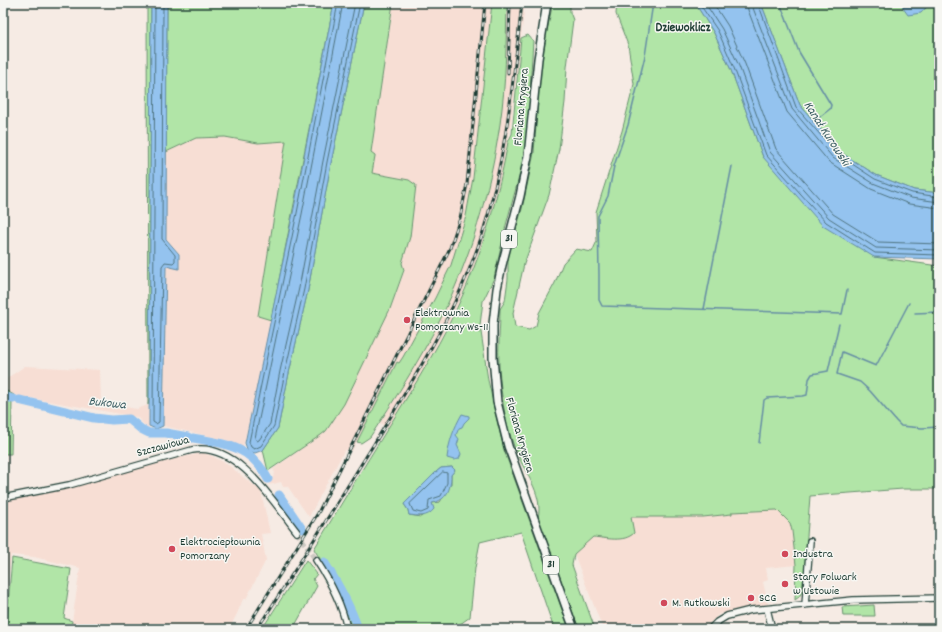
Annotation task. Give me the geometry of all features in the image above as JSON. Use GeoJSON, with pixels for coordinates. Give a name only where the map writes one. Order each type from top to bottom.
{"type":"FeatureCollection","features":[{"type":"Feature","properties":{"kind":"main road","name":"Floriana Krygiera"},"geometry":{"type":"LineString","coordinates":[[547,3],[538,59],[528,156],[520,196],[502,265],[494,317],[493,358],[497,402],[505,435],[574,629]]}},
{"type":"Feature","properties":{"kind":"street","name":"Szczawiowa"},"geometry":{"type":"LineString","coordinates":[[3,498],[69,485],[192,450],[205,449],[228,458],[254,476],[298,532]]}},
{"type":"Feature","properties":{"kind":"street"},"geometry":{"type":"LineString","coordinates":[[805,605],[810,541]]}},
{"type":"Feature","properties":{"kind":"street"},"geometry":{"type":"LineString","coordinates":[[316,560],[327,577],[336,596],[347,629]]}},
{"type":"Feature","properties":{"kind":"street"},"geometry":{"type":"LineString","coordinates":[[710,629],[720,620],[741,612],[858,600],[939,598]]}},
{"type":"Feature","properties":{"kind":"street"},"geometry":{"type":"LineString","coordinates":[[767,609],[772,629]]}},
{"type":"Feature","properties":{"kind":"shaded area"},"geometry":{"type":"Polygon","coordinates":[[[393,3],[492,3],[471,191],[463,227],[445,279],[403,357],[399,363],[397,362],[352,451],[348,449],[344,451],[309,517],[288,487],[283,487],[281,482],[269,485],[275,473],[273,469],[326,431],[348,394],[390,309],[404,270],[402,263],[410,237],[416,185],[409,180],[372,173],[375,156],[371,153],[393,3]]]}},
{"type":"Feature","properties":{"kind":"shaded area"},"geometry":{"type":"Polygon","coordinates":[[[507,3],[525,3],[511,124],[505,162],[496,199],[479,254],[458,306],[422,373],[388,428],[380,423],[423,352],[440,319],[462,268],[481,214],[494,160],[500,122],[505,65],[507,3]]]}},
{"type":"Feature","properties":{"kind":"shaded area"},"geometry":{"type":"Polygon","coordinates":[[[225,137],[258,143],[286,141],[258,316],[271,320],[253,408],[243,448],[226,440],[163,426],[166,266],[179,268],[179,254],[166,239],[166,152],[196,138],[225,137]]]}},
{"type":"Feature","properties":{"kind":"shaded area"},"geometry":{"type":"Polygon","coordinates":[[[25,366],[100,370],[101,403],[137,409],[148,405],[149,426],[147,428],[137,417],[14,395],[3,389],[3,381],[25,366]]]}},
{"type":"Feature","properties":{"kind":"shaded area","name":"Elektrociepłownia Pomorzany"},"geometry":{"type":"Polygon","coordinates":[[[203,453],[227,464],[261,491],[270,533],[261,534],[266,560],[246,599],[243,599],[229,629],[216,625],[213,629],[71,629],[80,568],[34,557],[11,555],[3,619],[3,500],[57,490],[182,457],[203,453]]]}},
{"type":"Feature","properties":{"kind":"shaded area"},"geometry":{"type":"Polygon","coordinates":[[[777,510],[790,523],[796,565],[766,568],[768,580],[763,582],[768,604],[719,614],[704,629],[603,629],[574,554],[593,537],[619,539],[634,533],[631,517],[703,517],[731,514],[731,512],[777,510]]]}},
{"type":"Feature","properties":{"kind":"green space"},"geometry":{"type":"Polygon","coordinates":[[[31,3],[151,3],[148,405],[147,5],[31,3]]]}},
{"type":"Feature","properties":{"kind":"green space"},"geometry":{"type":"Polygon","coordinates":[[[167,3],[334,3],[271,320],[258,316],[286,141],[258,143],[225,137],[196,138],[166,152],[167,3]]]}},
{"type":"Feature","properties":{"kind":"green space"},"geometry":{"type":"Polygon","coordinates":[[[364,3],[393,3],[371,152],[375,155],[372,173],[409,180],[416,185],[410,237],[402,263],[404,270],[390,309],[344,404],[326,431],[268,471],[263,450],[278,428],[308,290],[331,163],[364,3]]]}},
{"type":"Feature","properties":{"kind":"green space"},"geometry":{"type":"Polygon","coordinates":[[[492,3],[507,3],[505,79],[496,149],[478,225],[451,297],[424,350],[370,437],[361,443],[357,442],[397,362],[399,363],[403,357],[451,265],[466,216],[473,178],[492,3]]]}},
{"type":"Feature","properties":{"kind":"green space"},"geometry":{"type":"Polygon","coordinates":[[[553,3],[570,3],[570,12],[573,20],[567,67],[565,102],[559,149],[549,195],[524,264],[513,313],[515,327],[529,330],[536,326],[539,313],[555,283],[563,263],[576,249],[592,252],[597,241],[596,212],[622,131],[634,84],[628,45],[616,14],[617,3],[695,3],[714,33],[731,70],[763,157],[874,257],[939,266],[939,489],[903,489],[810,496],[803,590],[799,597],[795,600],[796,565],[792,531],[790,523],[777,510],[732,512],[732,514],[703,517],[631,517],[634,533],[630,536],[620,539],[593,537],[574,554],[572,565],[595,629],[579,629],[538,518],[539,510],[537,494],[514,448],[507,425],[501,390],[499,366],[500,309],[505,301],[508,279],[508,257],[522,209],[534,153],[541,57],[553,3]]]}},
{"type":"Feature","properties":{"kind":"green space"},"geometry":{"type":"Polygon","coordinates":[[[761,3],[902,3],[903,8],[925,9],[929,4],[939,4],[939,193],[914,190],[876,175],[840,152],[800,105],[761,3]]]}},
{"type":"Feature","properties":{"kind":"green space"},"geometry":{"type":"Polygon","coordinates":[[[528,35],[533,41],[530,88],[531,96],[523,162],[506,225],[494,278],[483,301],[480,325],[488,380],[504,450],[569,629],[554,629],[521,532],[480,542],[475,568],[470,617],[455,629],[351,629],[346,608],[334,582],[314,549],[429,360],[448,326],[465,290],[491,218],[508,142],[512,134],[521,38],[528,35]],[[452,467],[441,468],[436,472],[404,504],[409,515],[421,517],[432,503],[440,502],[451,484],[451,475],[455,470],[452,467]]]}},
{"type":"Feature","properties":{"kind":"green space"},"geometry":{"type":"Polygon","coordinates":[[[3,389],[14,395],[12,401],[11,454],[3,454],[3,389]]]}},
{"type":"Feature","properties":{"kind":"green space"},"geometry":{"type":"Polygon","coordinates":[[[12,558],[71,569],[64,618],[72,621],[71,629],[6,629],[12,558]]]}},
{"type":"Feature","properties":{"kind":"green space"},"geometry":{"type":"Polygon","coordinates":[[[306,560],[317,574],[313,579],[317,586],[293,629],[262,629],[306,560]]]}},
{"type":"Feature","properties":{"kind":"green space"},"geometry":{"type":"Polygon","coordinates":[[[874,605],[875,616],[843,616],[842,607],[874,605]]]}},
{"type":"Feature","properties":{"kind":"water"},"geometry":{"type":"Polygon","coordinates":[[[151,3],[167,3],[166,239],[179,254],[179,269],[166,266],[163,426],[156,429],[149,426],[151,3]]]}},
{"type":"Feature","properties":{"kind":"water"},"geometry":{"type":"Polygon","coordinates":[[[334,3],[364,3],[331,163],[308,290],[278,428],[263,450],[255,453],[250,452],[247,449],[245,443],[293,213],[334,3]]]}},
{"type":"Feature","properties":{"kind":"water"},"geometry":{"type":"Polygon","coordinates":[[[695,3],[761,3],[800,105],[840,152],[876,175],[914,190],[939,193],[939,259],[874,257],[823,226],[763,157],[731,70],[714,33],[695,3]]]}},
{"type":"Feature","properties":{"kind":"water"},"geometry":{"type":"Polygon","coordinates":[[[902,3],[939,4],[929,4],[921,13],[908,15],[903,8],[902,3]]]}},
{"type":"Feature","properties":{"kind":"water"},"geometry":{"type":"Polygon","coordinates":[[[462,414],[469,416],[469,418],[462,427],[459,428],[456,435],[459,439],[457,445],[461,454],[459,459],[454,460],[447,458],[449,446],[452,435],[462,414]]]}},
{"type":"Feature","properties":{"kind":"water"},"geometry":{"type":"Polygon","coordinates":[[[452,467],[455,470],[451,475],[449,489],[445,497],[432,503],[434,509],[428,514],[419,516],[409,515],[404,504],[441,468],[452,467]]]}},
{"type":"Feature","properties":{"kind":"waterway"},"geometry":{"type":"LineString","coordinates":[[653,3],[645,56],[628,125],[614,166],[608,196],[598,216],[599,300],[602,306],[842,314],[847,290]]}},
{"type":"Feature","properties":{"kind":"waterway","name":"Kanał Kurowski"},"geometry":{"type":"LineString","coordinates":[[780,3],[799,52],[831,105],[830,109],[813,122]]}},
{"type":"Feature","properties":{"kind":"waterway"},"geometry":{"type":"LineString","coordinates":[[704,309],[732,166]]}},
{"type":"Feature","properties":{"kind":"waterway"},"geometry":{"type":"LineString","coordinates":[[909,303],[876,366],[842,352],[837,374],[860,382],[901,426],[922,428],[939,427]]}},
{"type":"Feature","properties":{"kind":"waterway"},"geometry":{"type":"LineString","coordinates":[[915,313],[939,312]]}},
{"type":"Feature","properties":{"kind":"waterway"},"geometry":{"type":"LineString","coordinates":[[759,443],[764,400],[767,398],[807,395],[809,379],[812,374],[828,371],[839,324]]}},
{"type":"Feature","properties":{"kind":"waterway","name":"Bukowa"},"geometry":{"type":"LineString","coordinates":[[3,396],[13,399]]}},
{"type":"Feature","properties":{"kind":"waterway","name":"Bukowa"},"geometry":{"type":"LineString","coordinates":[[19,400],[94,418],[112,420],[129,419],[141,429],[149,433],[166,433],[188,437]]}},
{"type":"Feature","properties":{"kind":"waterway","name":"Bukowa"},"geometry":{"type":"LineString","coordinates":[[193,438],[227,445],[246,453],[261,468],[268,479]]}},
{"type":"Feature","properties":{"kind":"waterway","name":"Bukowa"},"geometry":{"type":"LineString","coordinates":[[279,495],[302,529]]}},
{"type":"Feature","properties":{"kind":"waterway","name":"Bukowa"},"geometry":{"type":"LineString","coordinates":[[324,562],[343,595],[358,629]]}},
{"type":"Feature","properties":{"kind":"tunnel"},"geometry":{"type":"LineString","coordinates":[[297,532],[316,560]]}},
{"type":"Feature","properties":{"kind":"railway"},"geometry":{"type":"LineString","coordinates":[[246,629],[318,513],[450,248],[460,218],[467,184],[485,3]]}},
{"type":"Feature","properties":{"kind":"railway"},"geometry":{"type":"LineString","coordinates":[[508,73],[510,3]]}},
{"type":"Feature","properties":{"kind":"railway"},"geometry":{"type":"LineString","coordinates":[[257,629],[405,394],[448,317],[472,263],[490,207],[503,149],[508,120],[522,3]]}},
{"type":"Feature","properties":{"kind":"place","name":"Elektrownia Pomorzany Ws-11"},"geometry":{"type":"Point","coordinates":[407,320]}},
{"type":"Feature","properties":{"kind":"place","name":"Elektrociepłownia Pomorzany"},"geometry":{"type":"Point","coordinates":[172,549]}},
{"type":"Feature","properties":{"kind":"place","name":"Industra"},"geometry":{"type":"Point","coordinates":[785,554]}},
{"type":"Feature","properties":{"kind":"place","name":"Stary Folwark w Ustowie"},"geometry":{"type":"Point","coordinates":[785,584]}},
{"type":"Feature","properties":{"kind":"place","name":"SCG"},"geometry":{"type":"Point","coordinates":[751,598]}},
{"type":"Feature","properties":{"kind":"place","name":"M. Rutkowski"},"geometry":{"type":"Point","coordinates":[664,603]}},
{"type":"Feature","properties":{"kind":"district","name":"Dziewoklicz"},"geometry":{"type":"Point","coordinates":[683,28]}}]}
